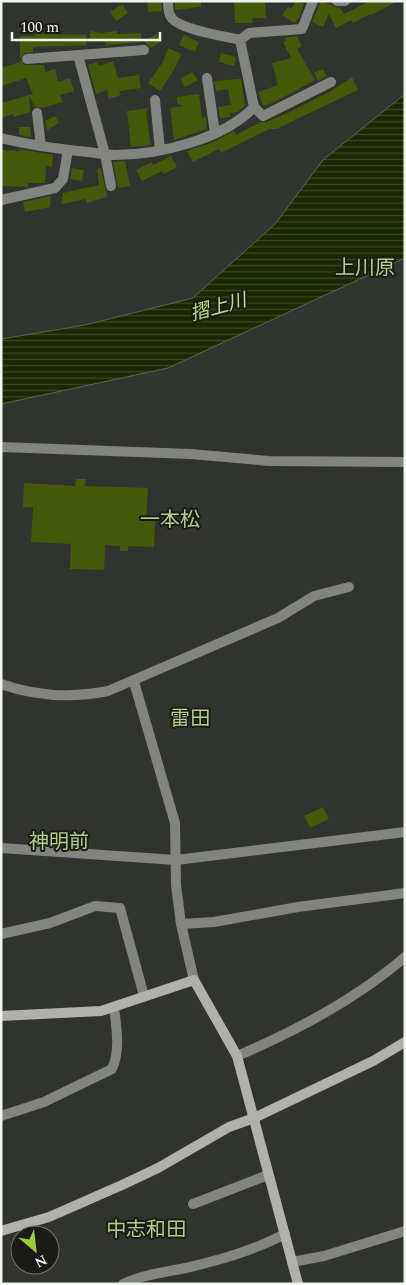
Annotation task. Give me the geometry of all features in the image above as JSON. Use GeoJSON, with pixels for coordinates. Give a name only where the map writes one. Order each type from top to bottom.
{"type":"FeatureCollection","features":[{"type":"Feature","properties":{"kind":"street"},"geometry":{"type":"LineString","coordinates":[[168,1],[170,16],[175,22],[188,28],[240,40]]}},
{"type":"Feature","properties":{"kind":"street"},"geometry":{"type":"LineString","coordinates":[[240,40],[249,33],[302,29],[313,1]]}},
{"type":"Feature","properties":{"kind":"street"},"geometry":{"type":"LineString","coordinates":[[337,1],[345,1]]}},
{"type":"Feature","properties":{"kind":"street"},"geometry":{"type":"LineString","coordinates":[[240,40],[254,107],[263,116],[331,82]]}},
{"type":"Feature","properties":{"kind":"street"},"geometry":{"type":"LineString","coordinates":[[27,59],[71,54],[144,50]]}},
{"type":"Feature","properties":{"kind":"street"},"geometry":{"type":"LineString","coordinates":[[78,55],[105,154],[111,186]]}},
{"type":"Feature","properties":{"kind":"street"},"geometry":{"type":"LineString","coordinates":[[207,78],[215,133]]}},
{"type":"Feature","properties":{"kind":"street"},"geometry":{"type":"LineString","coordinates":[[155,100],[160,150]]}},
{"type":"Feature","properties":{"kind":"street"},"geometry":{"type":"LineString","coordinates":[[1,138],[68,150],[105,154],[130,154],[160,150],[198,140],[246,116],[254,107]]}},
{"type":"Feature","properties":{"kind":"street"},"geometry":{"type":"LineString","coordinates":[[37,113],[41,146]]}},
{"type":"Feature","properties":{"kind":"street"},"geometry":{"type":"LineString","coordinates":[[1,200],[55,188],[63,178],[68,150]]}},
{"type":"Feature","properties":{"kind":"street"},"geometry":{"type":"LineString","coordinates":[[1,447],[191,454],[269,461],[405,462]]}},
{"type":"Feature","properties":{"kind":"street"},"geometry":{"type":"LineString","coordinates":[[1,684],[52,694],[80,696],[108,692],[278,618],[314,596],[349,587]]}},
{"type":"Feature","properties":{"kind":"street"},"geometry":{"type":"LineString","coordinates":[[134,682],[175,823],[176,885],[181,924],[194,980],[237,1056],[298,1284]]}},
{"type":"Feature","properties":{"kind":"street"},"geometry":{"type":"LineString","coordinates":[[1,848],[176,860],[405,832]]}},
{"type":"Feature","properties":{"kind":"street"},"geometry":{"type":"LineString","coordinates":[[181,924],[214,922],[298,907],[405,894]]}},
{"type":"Feature","properties":{"kind":"street"},"geometry":{"type":"LineString","coordinates":[[1,934],[50,923],[95,906],[120,908],[144,996]]}},
{"type":"Feature","properties":{"kind":"street"},"geometry":{"type":"LineString","coordinates":[[237,1056],[278,1038],[327,1010],[383,976],[405,957]]}},
{"type":"Feature","properties":{"kind":"street"},"geometry":{"type":"LineString","coordinates":[[1,1016],[101,1011],[194,980]]}},
{"type":"Feature","properties":{"kind":"street"},"geometry":{"type":"LineString","coordinates":[[1,1116],[44,1102],[112,1069],[116,1060],[118,1040],[114,1007]]}},
{"type":"Feature","properties":{"kind":"street"},"geometry":{"type":"LineString","coordinates":[[1,1231],[49,1217],[122,1185],[158,1168],[229,1127],[254,1118],[373,1061],[405,1042]]}},
{"type":"Feature","properties":{"kind":"street"},"geometry":{"type":"LineString","coordinates":[[194,1204],[268,1174]]}},
{"type":"Feature","properties":{"kind":"street"},"geometry":{"type":"LineString","coordinates":[[292,1262],[324,1256],[405,1231]]}},
{"type":"Feature","properties":{"kind":"street"},"geometry":{"type":"LineString","coordinates":[[123,1284],[136,1278],[192,1267],[261,1247],[285,1234]]}},
{"type":"Feature","properties":{"kind":"water","name":"摺上川"},"geometry":{"type":"Polygon","coordinates":[[[405,94],[405,258],[168,368],[1,404],[1,339],[85,325],[193,298],[275,224],[323,160],[405,94]]]}},
{"type":"Feature","properties":{"kind":"building"},"geometry":{"type":"Polygon","coordinates":[[[147,1],[161,1],[162,11],[148,12],[147,1]]]}},
{"type":"Feature","properties":{"kind":"building"},"geometry":{"type":"Polygon","coordinates":[[[175,1],[201,1],[201,7],[175,10],[175,1]]]}},
{"type":"Feature","properties":{"kind":"building"},"geometry":{"type":"Polygon","coordinates":[[[234,1],[265,1],[266,18],[252,18],[253,23],[235,23],[234,1]]]}},
{"type":"Feature","properties":{"kind":"building"},"geometry":{"type":"Polygon","coordinates":[[[296,1],[304,4],[299,18],[294,23],[282,15],[288,7],[291,9],[296,1]]]}},
{"type":"Feature","properties":{"kind":"building"},"geometry":{"type":"Polygon","coordinates":[[[321,1],[341,9],[344,14],[370,1],[398,1],[353,23],[351,20],[336,28],[329,14],[323,27],[312,22],[321,1]]]}},
{"type":"Feature","properties":{"kind":"building"},"geometry":{"type":"Polygon","coordinates":[[[122,4],[128,13],[116,21],[110,12],[122,4]]]}},
{"type":"Feature","properties":{"kind":"building"},"geometry":{"type":"Polygon","coordinates":[[[90,31],[101,33],[117,31],[117,34],[141,33],[142,42],[106,45],[106,42],[90,41],[90,31]]]}},
{"type":"Feature","properties":{"kind":"building"},"geometry":{"type":"Polygon","coordinates":[[[35,34],[87,35],[87,45],[33,47],[33,52],[24,53],[20,59],[20,36],[35,36],[35,34]]]}},
{"type":"Feature","properties":{"kind":"building"},"geometry":{"type":"Polygon","coordinates":[[[157,34],[161,42],[150,48],[144,41],[157,34]]]}},
{"type":"Feature","properties":{"kind":"building"},"geometry":{"type":"Polygon","coordinates":[[[184,35],[199,42],[195,52],[179,45],[184,35]]]}},
{"type":"Feature","properties":{"kind":"building"},"geometry":{"type":"Polygon","coordinates":[[[297,36],[302,46],[297,49],[315,80],[275,102],[263,106],[258,92],[278,85],[272,63],[291,58],[283,42],[286,41],[284,38],[297,36]]]}},
{"type":"Feature","properties":{"kind":"building"},"geometry":{"type":"Polygon","coordinates":[[[168,48],[181,54],[175,68],[160,91],[148,83],[163,62],[168,48]]]}},
{"type":"Feature","properties":{"kind":"building"},"geometry":{"type":"Polygon","coordinates":[[[221,53],[236,57],[234,66],[219,62],[221,53]]]}},
{"type":"Feature","properties":{"kind":"building"},"geometry":{"type":"Polygon","coordinates":[[[20,59],[24,65],[44,65],[46,72],[55,69],[58,82],[70,78],[74,91],[60,95],[63,102],[42,108],[35,107],[29,96],[30,112],[14,117],[13,114],[1,118],[1,103],[33,94],[26,78],[1,86],[1,68],[20,62],[20,59]]]}},
{"type":"Feature","properties":{"kind":"building"},"geometry":{"type":"Polygon","coordinates":[[[113,61],[118,78],[139,75],[141,88],[119,91],[121,95],[109,99],[107,90],[96,94],[88,65],[97,62],[99,66],[113,61]]]}},
{"type":"Feature","properties":{"kind":"building"},"geometry":{"type":"Polygon","coordinates":[[[323,69],[327,76],[318,81],[314,73],[323,69]]]}},
{"type":"Feature","properties":{"kind":"building"},"geometry":{"type":"Polygon","coordinates":[[[192,72],[198,80],[185,87],[180,79],[192,72]]]}},
{"type":"Feature","properties":{"kind":"building"},"geometry":{"type":"Polygon","coordinates":[[[352,77],[358,90],[276,129],[269,129],[221,153],[219,149],[193,162],[187,151],[211,143],[234,131],[236,135],[261,122],[266,122],[288,113],[331,91],[352,77]]]}},
{"type":"Feature","properties":{"kind":"building"},"geometry":{"type":"Polygon","coordinates":[[[241,79],[245,106],[238,112],[230,113],[230,117],[220,118],[218,107],[231,105],[228,89],[216,91],[214,81],[241,79]]]}},
{"type":"Feature","properties":{"kind":"building"},"geometry":{"type":"Polygon","coordinates":[[[199,94],[202,118],[206,117],[207,129],[174,140],[170,108],[183,106],[177,103],[177,97],[199,94]]]}},
{"type":"Feature","properties":{"kind":"building"},"geometry":{"type":"Polygon","coordinates":[[[149,108],[146,112],[151,145],[131,147],[127,111],[149,108]]]}},
{"type":"Feature","properties":{"kind":"building"},"geometry":{"type":"Polygon","coordinates":[[[55,116],[59,123],[47,130],[45,121],[55,116]]]}},
{"type":"Feature","properties":{"kind":"building"},"geometry":{"type":"Polygon","coordinates":[[[19,127],[30,127],[31,137],[19,135],[19,127]]]}},
{"type":"Feature","properties":{"kind":"building"},"geometry":{"type":"Polygon","coordinates":[[[19,149],[53,155],[52,167],[46,166],[45,183],[28,183],[28,187],[1,186],[1,150],[20,151],[19,149]]]}},
{"type":"Feature","properties":{"kind":"building"},"geometry":{"type":"Polygon","coordinates":[[[171,156],[177,167],[164,174],[162,171],[142,181],[136,170],[152,162],[153,165],[171,156]]]}},
{"type":"Feature","properties":{"kind":"building"},"geometry":{"type":"Polygon","coordinates":[[[125,161],[130,186],[118,188],[113,162],[125,161]]]}},
{"type":"Feature","properties":{"kind":"building"},"geometry":{"type":"Polygon","coordinates":[[[72,168],[84,170],[82,181],[70,179],[72,168]]]}},
{"type":"Feature","properties":{"kind":"building"},"geometry":{"type":"Polygon","coordinates":[[[101,168],[107,197],[87,203],[86,199],[61,204],[63,193],[99,185],[97,169],[101,168]]]}},
{"type":"Feature","properties":{"kind":"building"},"geometry":{"type":"Polygon","coordinates":[[[51,196],[50,207],[25,212],[23,202],[51,196]]]}},
{"type":"Feature","properties":{"kind":"building"},"geometry":{"type":"Polygon","coordinates":[[[76,479],[86,479],[85,486],[148,488],[146,521],[155,521],[154,547],[128,546],[128,551],[120,551],[120,546],[105,545],[104,570],[70,569],[71,544],[31,542],[33,507],[23,507],[24,483],[75,486],[76,479]]]}},
{"type":"Feature","properties":{"kind":"building"},"geometry":{"type":"Polygon","coordinates":[[[323,807],[329,819],[310,828],[304,816],[323,807]]]}},
{"type":"Feature","properties":{"kind":"district","name":"上川原"},"geometry":{"type":"Point","coordinates":[365,267]}},
{"type":"Feature","properties":{"kind":"district","name":"一本松"},"geometry":{"type":"Point","coordinates":[170,519]}},
{"type":"Feature","properties":{"kind":"district","name":"雷田"},"geometry":{"type":"Point","coordinates":[190,718]}},
{"type":"Feature","properties":{"kind":"district","name":"神明前"},"geometry":{"type":"Point","coordinates":[59,841]}},
{"type":"Feature","properties":{"kind":"district","name":"中志和田"},"geometry":{"type":"Point","coordinates":[146,1229]}}]}
